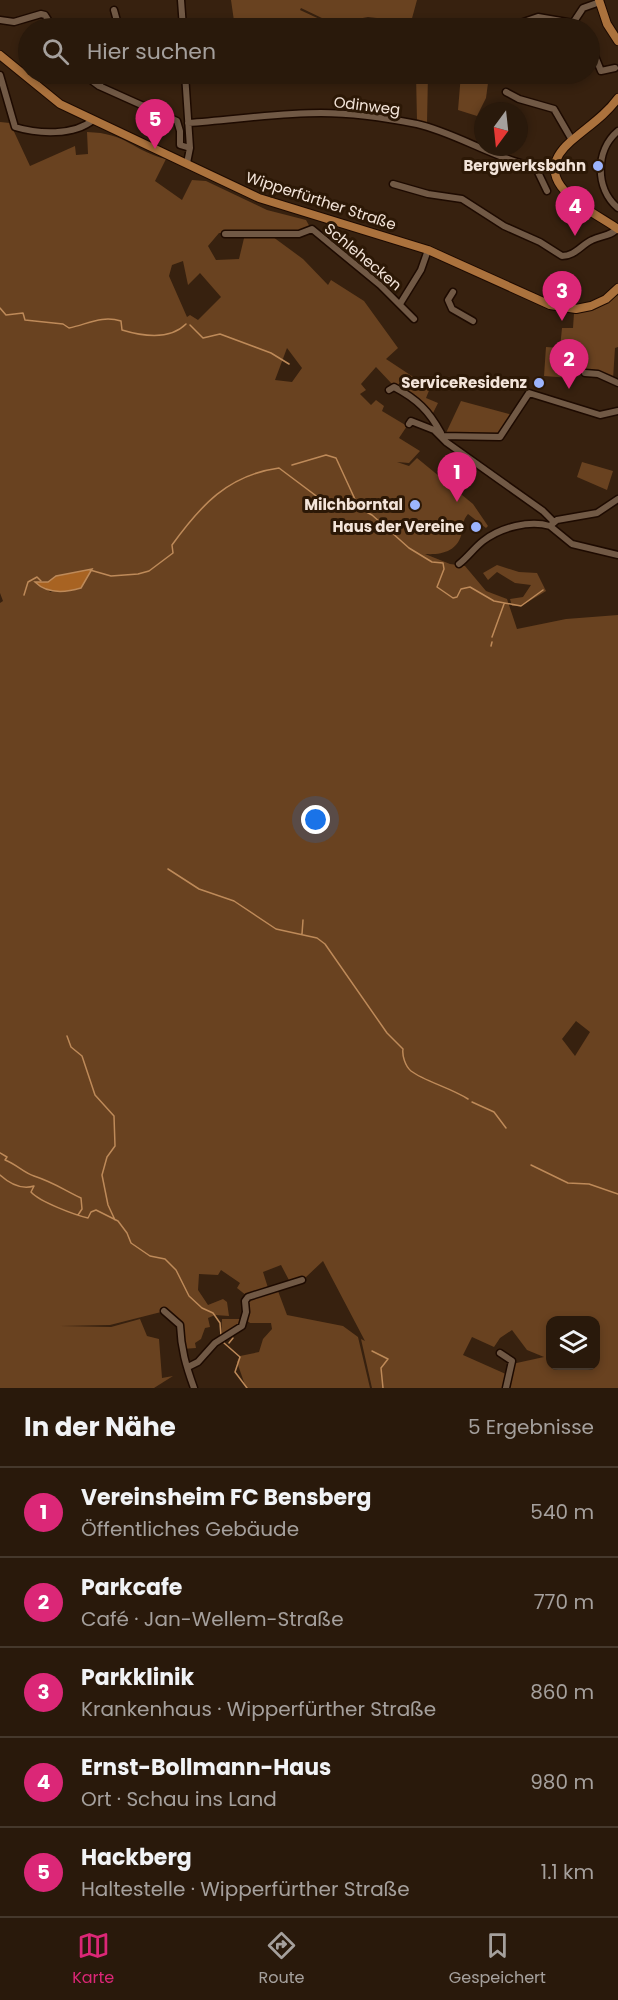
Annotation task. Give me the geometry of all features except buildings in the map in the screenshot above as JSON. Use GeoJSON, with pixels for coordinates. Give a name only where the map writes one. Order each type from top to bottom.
{"type":"FeatureCollection","features":[{"type":"Feature","properties":{"kind":"main road"},"geometry":{"type":"LineString","coordinates":[[599,1],[607,24],[618,40]]}},
{"type":"Feature","properties":{"kind":"main road","name":"Wipperfürther Straße"},"geometry":{"type":"LineString","coordinates":[[2,61],[18,73]]}},
{"type":"Feature","properties":{"kind":"main road","name":"Wipperfürther Straße"},"geometry":{"type":"LineString","coordinates":[[33,84],[60,104],[259,198],[428,250],[550,305],[576,309],[591,306],[606,299],[618,288]]}},
{"type":"Feature","properties":{"kind":"main road"},"geometry":{"type":"LineString","coordinates":[[618,99],[607,112],[572,140],[560,154],[556,168],[558,182],[565,193],[618,228]]}},
{"type":"Feature","properties":{"kind":"street"},"geometry":{"type":"LineString","coordinates":[[181,0],[182,18]]}},
{"type":"Feature","properties":{"kind":"street"},"geometry":{"type":"LineString","coordinates":[[577,18],[583,8],[599,1]]}},
{"type":"Feature","properties":{"kind":"street"},"geometry":{"type":"LineString","coordinates":[[114,10],[116,18]]}},
{"type":"Feature","properties":{"kind":"street"},"geometry":{"type":"LineString","coordinates":[[28,18],[41,14],[47,18]]}},
{"type":"Feature","properties":{"kind":"street"},"geometry":{"type":"LineString","coordinates":[[0,20],[18,21]]}},
{"type":"Feature","properties":{"kind":"street"},"geometry":{"type":"LineString","coordinates":[[600,69],[601,71],[615,68]]}},
{"type":"Feature","properties":{"kind":"street"},"geometry":{"type":"LineString","coordinates":[[0,75],[15,128],[34,133],[84,128],[93,120]]}},
{"type":"Feature","properties":{"kind":"street"},"geometry":{"type":"LineString","coordinates":[[96,84],[177,121],[180,145],[190,148]]}},
{"type":"Feature","properties":{"kind":"street"},"geometry":{"type":"LineString","coordinates":[[186,84],[190,148],[187,163]]}},
{"type":"Feature","properties":{"kind":"street"},"geometry":{"type":"LineString","coordinates":[[506,92],[519,99],[554,109],[572,140]]}},
{"type":"Feature","properties":{"kind":"street","name":"Odinweg"},"geometry":{"type":"LineString","coordinates":[[188,123],[313,113],[349,115],[432,128],[536,168],[556,168]]}},
{"type":"Feature","properties":{"kind":"street"},"geometry":{"type":"LineString","coordinates":[[618,131],[604,147],[600,170],[604,187],[618,208]]}},
{"type":"Feature","properties":{"kind":"street"},"geometry":{"type":"LineString","coordinates":[[536,168],[547,190]]}},
{"type":"Feature","properties":{"kind":"street"},"geometry":{"type":"LineString","coordinates":[[393,184],[428,194],[462,199],[504,226],[540,242],[562,256],[571,255],[589,241],[610,235],[618,228]]}},
{"type":"Feature","properties":{"kind":"street","name":"Schlehecken"},"geometry":{"type":"LineString","coordinates":[[225,234],[299,234],[312,229],[400,304],[414,319]]}},
{"type":"Feature","properties":{"kind":"street","name":"Schlehecken"},"geometry":{"type":"LineString","coordinates":[[400,304],[421,270],[428,250]]}},
{"type":"Feature","properties":{"kind":"street"},"geometry":{"type":"LineString","coordinates":[[453,292],[448,300],[452,309],[473,321]]}},
{"type":"Feature","properties":{"kind":"street"},"geometry":{"type":"LineString","coordinates":[[585,373],[598,374],[618,383]]}},
{"type":"Feature","properties":{"kind":"street"},"geometry":{"type":"LineString","coordinates":[[389,390],[394,387],[415,398],[426,409],[446,442],[543,511],[552,524],[572,544],[618,555]]}},
{"type":"Feature","properties":{"kind":"street"},"geometry":{"type":"LineString","coordinates":[[409,424],[415,422],[441,435],[462,438],[500,437],[529,393],[600,415],[618,411]]}},
{"type":"Feature","properties":{"kind":"street"},"geometry":{"type":"LineString","coordinates":[[459,564],[492,536],[527,523],[552,524],[592,514],[609,507],[618,499]]}},
{"type":"Feature","properties":{"kind":"street"},"geometry":{"type":"LineString","coordinates":[[190,1366],[200,1360],[215,1343],[242,1326],[245,1320],[247,1298],[302,1280]]}},
{"type":"Feature","properties":{"kind":"street"},"geometry":{"type":"LineString","coordinates":[[164,1311],[180,1324],[182,1355],[190,1366],[195,1388]]}},
{"type":"Feature","properties":{"kind":"street"},"geometry":{"type":"LineString","coordinates":[[500,1353],[512,1361],[506,1388]]}},
{"type":"Feature","properties":{"kind":"shaded area"},"geometry":{"type":"Polygon","coordinates":[[[231,0],[417,0],[412,18],[322,18],[301,8],[300,10],[317,18],[234,18],[231,0]]]}},
{"type":"Feature","properties":{"kind":"shaded area"},"geometry":{"type":"Polygon","coordinates":[[[416,84],[428,84],[427,123],[417,121],[416,84]]]}},
{"type":"Feature","properties":{"kind":"shaded area"},"geometry":{"type":"Polygon","coordinates":[[[460,84],[488,84],[484,102],[474,102],[474,115],[458,110],[460,84]]]}},
{"type":"Feature","properties":{"kind":"shaded area"},"geometry":{"type":"Polygon","coordinates":[[[0,122],[10,123],[30,166],[75,146],[76,155],[88,154],[87,132],[101,133],[121,139],[145,152],[166,159],[155,181],[182,200],[192,180],[206,181],[267,210],[306,220],[311,229],[302,233],[219,233],[208,246],[216,260],[239,259],[245,234],[269,234],[303,259],[328,285],[331,280],[364,301],[398,348],[386,359],[430,388],[426,398],[438,403],[432,415],[418,398],[392,384],[376,367],[361,384],[366,390],[360,394],[371,405],[376,400],[384,406],[382,411],[407,426],[399,438],[420,451],[409,463],[397,462],[409,466],[417,458],[473,504],[488,526],[486,528],[468,514],[460,539],[453,548],[443,553],[425,554],[450,564],[465,566],[486,591],[507,599],[517,629],[566,619],[618,615],[618,1388],[507,1388],[512,1364],[544,1357],[527,1350],[512,1330],[500,1338],[494,1347],[472,1337],[463,1355],[508,1375],[505,1388],[372,1388],[361,1339],[365,1341],[323,1261],[305,1278],[291,1284],[281,1265],[263,1272],[269,1291],[247,1296],[237,1288],[240,1283],[221,1270],[218,1275],[199,1274],[198,1290],[208,1305],[223,1299],[227,1302],[229,1316],[215,1315],[208,1318],[210,1327],[205,1328],[201,1339],[195,1343],[196,1348],[182,1349],[182,1326],[165,1311],[110,1325],[60,1326],[111,1327],[140,1319],[147,1336],[159,1339],[162,1378],[173,1376],[154,1388],[0,1388],[0,603],[3,601],[0,593],[0,122]],[[183,261],[172,265],[169,276],[187,317],[190,315],[198,320],[221,297],[200,273],[188,285],[183,261]],[[287,348],[275,380],[292,382],[302,368],[287,348]],[[91,570],[56,576],[48,582],[40,581],[50,592],[80,589],[91,570]],[[576,1021],[562,1039],[575,1056],[590,1032],[576,1021]]]}},
{"type":"Feature","properties":{"kind":"shaded area"},"geometry":{"type":"Polygon","coordinates":[[[618,295],[618,347],[615,348],[613,379],[594,371],[578,370],[570,378],[544,376],[546,347],[560,348],[562,328],[573,328],[574,313],[596,309],[618,295]]]}},
{"type":"Feature","properties":{"kind":"shaded area"},"geometry":{"type":"Polygon","coordinates":[[[461,401],[513,415],[499,434],[446,433],[461,401]]]}},
{"type":"Feature","properties":{"kind":"shaded area"},"geometry":{"type":"Polygon","coordinates":[[[582,462],[613,471],[607,490],[577,477],[582,462]]]}},
{"type":"Feature","properties":{"kind":"shaded area"},"geometry":{"type":"Polygon","coordinates":[[[497,565],[519,572],[537,573],[546,591],[521,606],[512,606],[510,599],[523,597],[531,585],[515,583],[497,572],[488,580],[483,573],[497,565]]]}},
{"type":"Feature","properties":{"kind":"shaded area"},"geometry":{"type":"Polygon","coordinates":[[[92,569],[81,588],[75,590],[45,589],[35,582],[48,582],[56,576],[92,569]]]}},
{"type":"Feature","properties":{"kind":"shaded area"},"geometry":{"type":"Polygon","coordinates":[[[278,1291],[287,1315],[343,1326],[358,1337],[370,1388],[246,1388],[237,1362],[240,1356],[259,1352],[263,1339],[272,1329],[271,1323],[250,1323],[245,1319],[244,1299],[278,1291]]]}},
{"type":"Feature","properties":{"kind":"shaded area"},"geometry":{"type":"Polygon","coordinates":[[[222,1319],[245,1319],[221,1337],[222,1319]]]}},
{"type":"Feature","properties":{"kind":"waterway"},"geometry":{"type":"LineString","coordinates":[[0,308],[6,315],[23,313],[25,320],[63,324],[69,328],[114,319],[121,321],[122,330],[147,335],[172,333],[186,324]]}},
{"type":"Feature","properties":{"kind":"waterway"},"geometry":{"type":"LineString","coordinates":[[190,325],[203,338],[220,334],[271,353],[289,364]]}},
{"type":"Feature","properties":{"kind":"waterway"},"geometry":{"type":"LineString","coordinates":[[292,465],[326,455],[336,458],[359,508],[372,515],[409,548],[432,562],[443,563],[444,569],[437,587],[453,598],[457,597],[461,589],[470,587],[494,601],[521,606],[543,590]]}},
{"type":"Feature","properties":{"kind":"waterway"},"geometry":{"type":"LineString","coordinates":[[90,570],[111,576],[149,571],[173,553],[172,545],[183,530],[217,494],[245,477],[261,472],[279,468],[335,510],[346,511],[359,508]]}},
{"type":"Feature","properties":{"kind":"waterway"},"geometry":{"type":"LineString","coordinates":[[24,595],[28,582],[37,577],[41,581]]}},
{"type":"Feature","properties":{"kind":"waterway"},"geometry":{"type":"LineString","coordinates":[[492,637],[504,604]]}},
{"type":"Feature","properties":{"kind":"waterway"},"geometry":{"type":"LineString","coordinates":[[491,646],[492,642]]}},
{"type":"Feature","properties":{"kind":"waterway"},"geometry":{"type":"LineString","coordinates":[[168,869],[199,889],[234,901],[276,929],[317,938],[325,944],[387,1033],[403,1049],[404,1060],[409,1069],[416,1075],[468,1099]]}},
{"type":"Feature","properties":{"kind":"waterway"},"geometry":{"type":"LineString","coordinates":[[302,934],[303,920]]}},
{"type":"Feature","properties":{"kind":"waterway"},"geometry":{"type":"LineString","coordinates":[[67,1036],[71,1047],[82,1056],[95,1095],[114,1116],[115,1146],[107,1157],[102,1175],[108,1205],[115,1220]]}},
{"type":"Feature","properties":{"kind":"waterway"},"geometry":{"type":"LineString","coordinates":[[472,1102],[494,1112],[506,1128]]}},
{"type":"Feature","properties":{"kind":"waterway"},"geometry":{"type":"LineString","coordinates":[[0,1153],[7,1157],[5,1160],[27,1173],[81,1198],[82,1209],[78,1215]]}},
{"type":"Feature","properties":{"kind":"waterway"},"geometry":{"type":"LineString","coordinates":[[531,1165],[568,1183],[589,1184],[618,1194]]}},
{"type":"Feature","properties":{"kind":"waterway"},"geometry":{"type":"LineString","coordinates":[[0,1175],[16,1185],[34,1186],[31,1192],[36,1196],[67,1211],[88,1218],[91,1212],[96,1210],[118,1221],[131,1243],[150,1256],[165,1259],[176,1270],[189,1296],[202,1308],[213,1313],[220,1323],[221,1336]]}},
{"type":"Feature","properties":{"kind":"waterway"},"geometry":{"type":"LineString","coordinates":[[229,1343],[233,1338]]}},
{"type":"Feature","properties":{"kind":"waterway"},"geometry":{"type":"LineString","coordinates":[[224,1343],[240,1357],[235,1372],[247,1388]]}},
{"type":"Feature","properties":{"kind":"waterway"},"geometry":{"type":"LineString","coordinates":[[372,1351],[388,1359],[381,1368],[383,1388]]}},
{"type":"Feature","properties":{"kind":"place","name":"Hackberg"},"geometry":{"type":"Point","coordinates":[155,149]}},
{"type":"Feature","properties":{"kind":"place","name":"Bergwerksbahn"},"geometry":{"type":"Point","coordinates":[598,166]}},
{"type":"Feature","properties":{"kind":"place","name":"Ernst-Bollmann-Haus"},"geometry":{"type":"Point","coordinates":[575,236]}},
{"type":"Feature","properties":{"kind":"place","name":"Parkklinik"},"geometry":{"type":"Point","coordinates":[562,321]}},
{"type":"Feature","properties":{"kind":"place","name":"ServiceResidenz"},"geometry":{"type":"Point","coordinates":[539,383]}},
{"type":"Feature","properties":{"kind":"place","name":"Parkcafe"},"geometry":{"type":"Point","coordinates":[569,389]}},
{"type":"Feature","properties":{"kind":"place","name":"Vereinsheim FC Bensberg"},"geometry":{"type":"Point","coordinates":[457,502]}},
{"type":"Feature","properties":{"kind":"place","name":"Milchborntal"},"geometry":{"type":"Point","coordinates":[415,505]}},
{"type":"Feature","properties":{"kind":"place","name":"Haus der Vereine"},"geometry":{"type":"Point","coordinates":[476,527]}}]}
